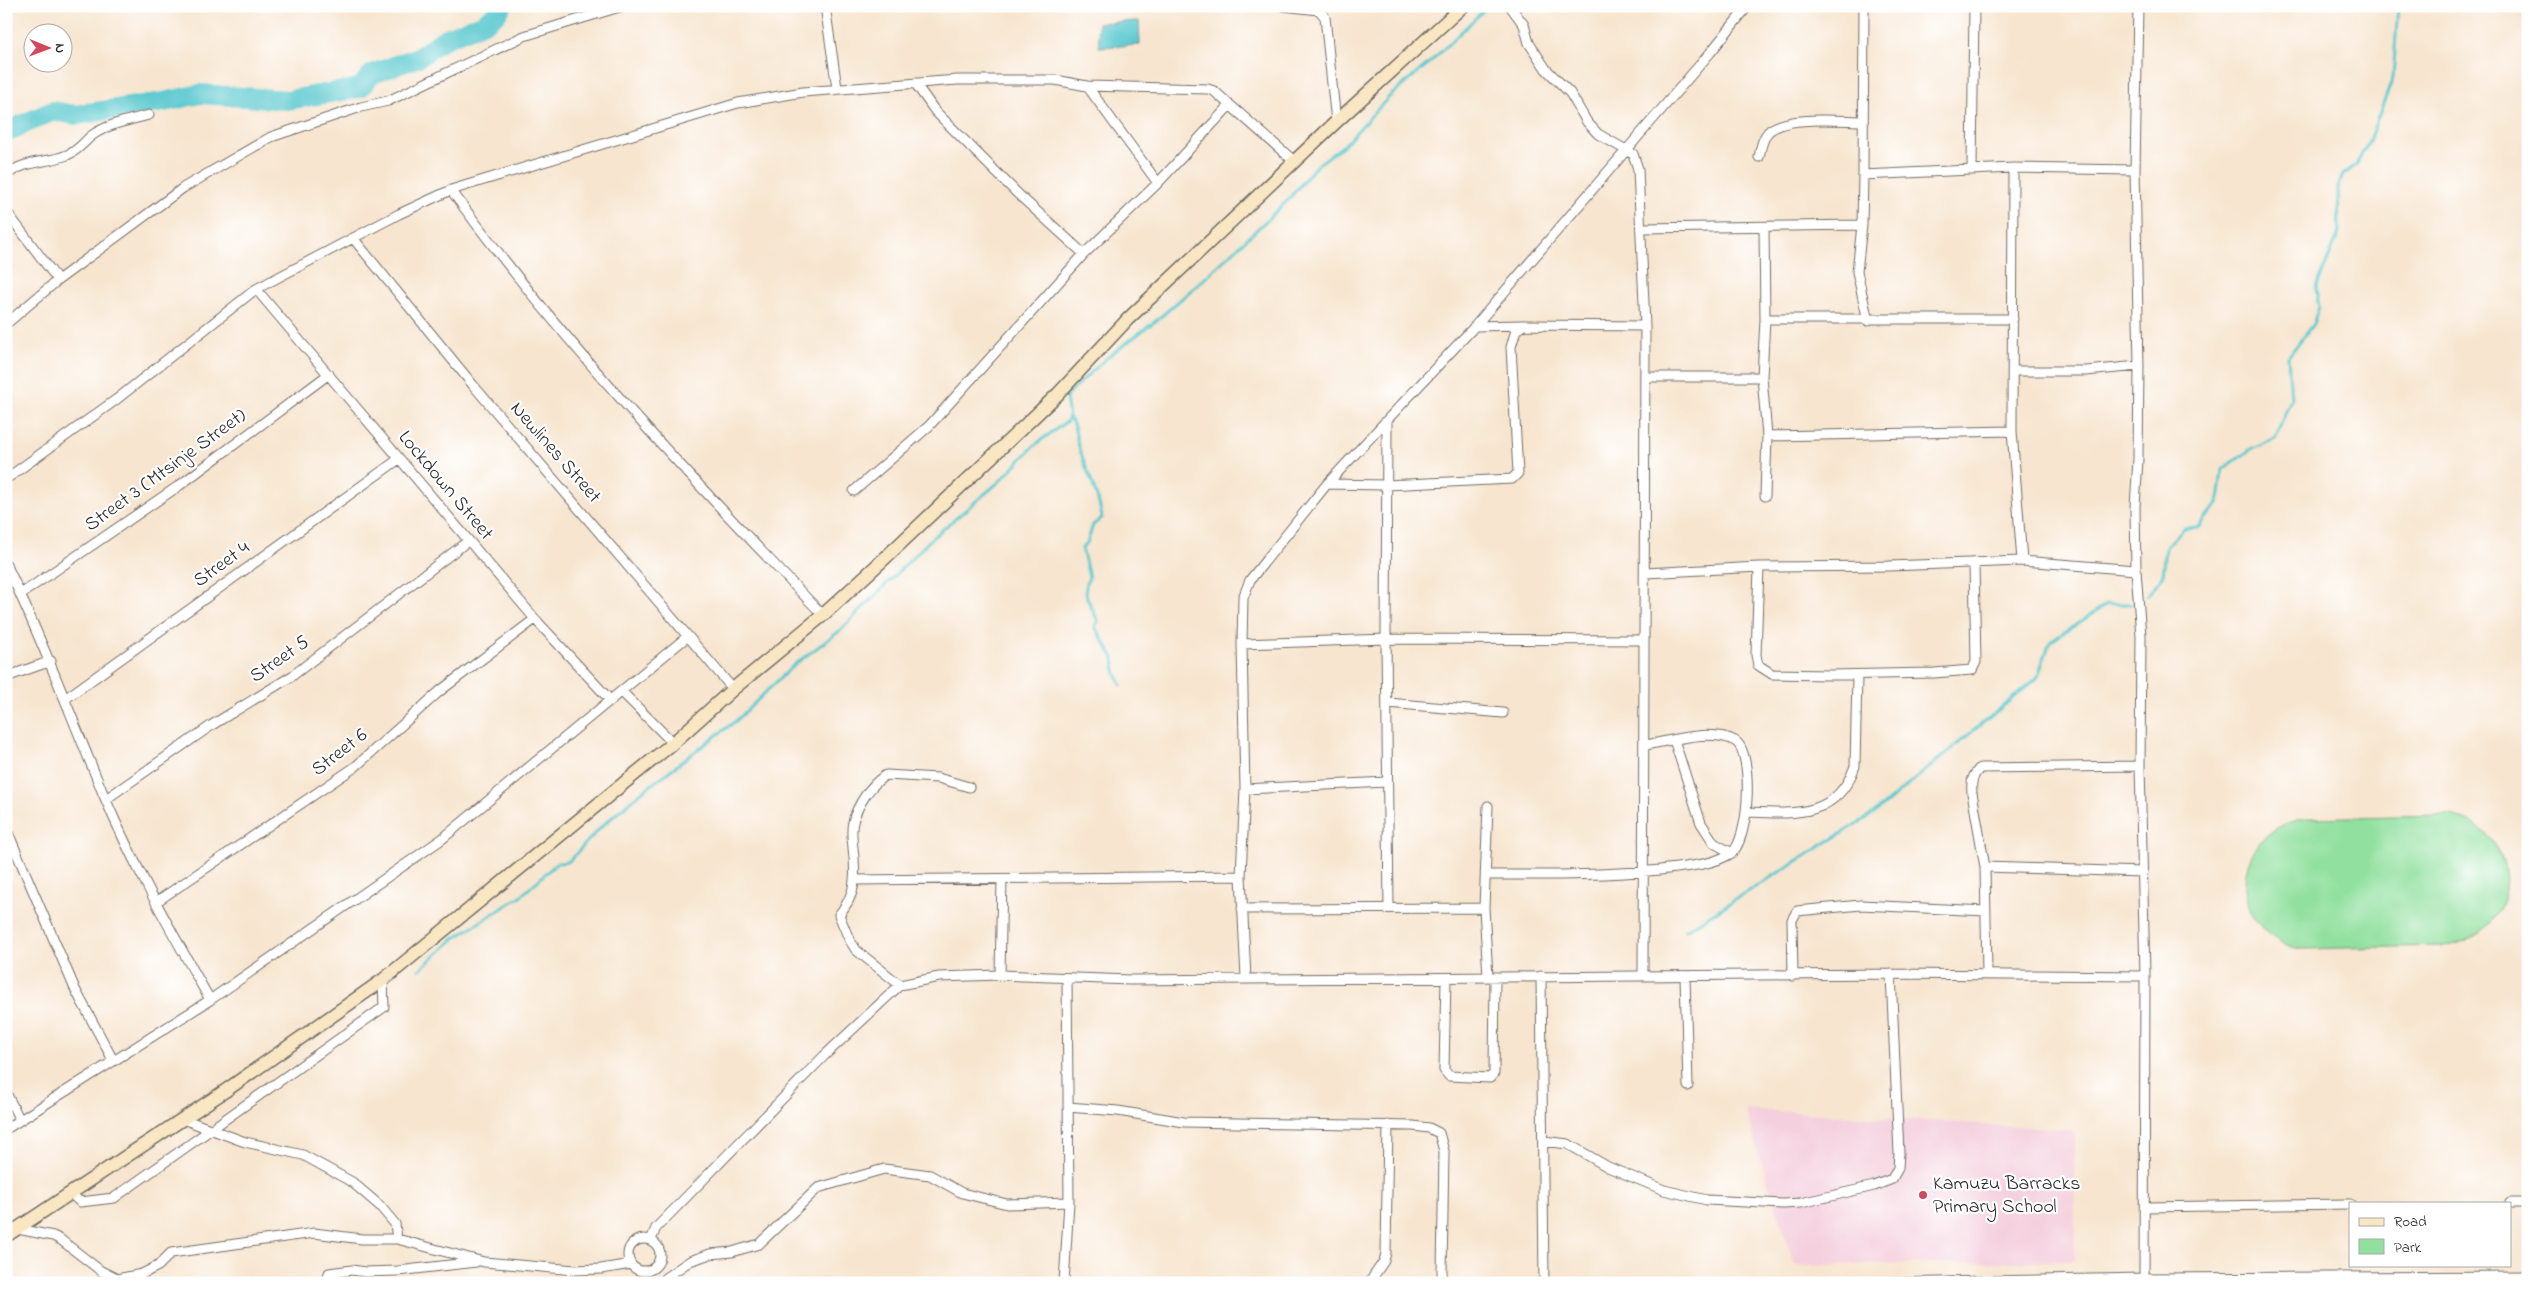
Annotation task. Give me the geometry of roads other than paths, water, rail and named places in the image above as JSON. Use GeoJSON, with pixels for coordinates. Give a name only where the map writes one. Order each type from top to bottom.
{"type":"FeatureCollection","features":[{"type":"Feature","properties":{"kind":"street"},"geometry":{"type":"LineString","coordinates":[[6,324],[58,280],[183,188],[271,137],[361,106],[388,101],[524,36],[623,6]]}},
{"type":"Feature","properties":{"kind":"street"},"geometry":{"type":"LineString","coordinates":[[825,6],[837,88]]}},
{"type":"Feature","properties":{"kind":"street"},"geometry":{"type":"LineString","coordinates":[[1284,6],[1319,10],[1325,17],[1336,122]]}},
{"type":"Feature","properties":{"kind":"street"},"geometry":{"type":"LineString","coordinates":[[6,1236],[183,1119],[383,980],[672,743],[733,689],[823,615],[1058,394],[1128,319],[1336,122],[1462,6]]}},
{"type":"Feature","properties":{"kind":"street"},"geometry":{"type":"LineString","coordinates":[[1510,6],[1524,25],[1529,43],[1546,69],[1570,93],[1587,122],[1598,134],[1633,154],[1636,161],[1642,228],[1645,326],[1643,976]]}},
{"type":"Feature","properties":{"kind":"street"},"geometry":{"type":"LineString","coordinates":[[1246,978],[1241,876],[1245,789],[1242,644],[1243,598],[1250,580],[1327,484],[1475,326],[1625,149],[1710,53],[1748,6]]}},
{"type":"Feature","properties":{"kind":"street"},"geometry":{"type":"LineString","coordinates":[[1864,6],[1862,225],[1857,272],[1868,320]]}},
{"type":"Feature","properties":{"kind":"street"},"geometry":{"type":"LineString","coordinates":[[1972,169],[1974,6]]}},
{"type":"Feature","properties":{"kind":"street"},"geometry":{"type":"LineString","coordinates":[[2138,6],[2135,170],[2139,366],[2138,459],[2135,507],[2140,636],[2140,766],[2145,976],[2146,1207],[2144,1280]]}},
{"type":"Feature","properties":{"kind":"street"},"geometry":{"type":"LineString","coordinates":[[6,479],[117,399],[256,289],[352,238],[451,190],[738,103],[837,88],[957,80],[1055,80],[1087,86],[1208,89],[1214,91],[1295,162]]}},
{"type":"Feature","properties":{"kind":"street"},"geometry":{"type":"LineString","coordinates":[[915,83],[935,111],[1019,195],[1084,254]]}},
{"type":"Feature","properties":{"kind":"street"},"geometry":{"type":"LineString","coordinates":[[1087,86],[1158,183]]}},
{"type":"Feature","properties":{"kind":"street"},"geometry":{"type":"LineString","coordinates":[[854,491],[929,426],[1084,254],[1158,183],[1230,105]]}},
{"type":"Feature","properties":{"kind":"street"},"geometry":{"type":"LineString","coordinates":[[6,175],[16,168],[33,161],[54,160],[69,154],[82,147],[91,136],[119,122],[149,115]]}},
{"type":"Feature","properties":{"kind":"street"},"geometry":{"type":"LineString","coordinates":[[1759,157],[1763,140],[1768,132],[1783,124],[1863,121]]}},
{"type":"Feature","properties":{"kind":"street"},"geometry":{"type":"LineString","coordinates":[[1863,175],[2013,168],[2135,170]]}},
{"type":"Feature","properties":{"kind":"street"},"geometry":{"type":"LineString","coordinates":[[2013,168],[2012,431],[2022,561]]}},
{"type":"Feature","properties":{"kind":"street"},"geometry":{"type":"LineString","coordinates":[[451,190],[499,256],[555,323],[729,519],[823,615]]}},
{"type":"Feature","properties":{"kind":"street"},"geometry":{"type":"LineString","coordinates":[[6,211],[58,280]]}},
{"type":"Feature","properties":{"kind":"street"},"geometry":{"type":"LineString","coordinates":[[1642,228],[1862,225]]}},
{"type":"Feature","properties":{"kind":"street"},"geometry":{"type":"LineString","coordinates":[[1764,227],[1765,319],[1762,376],[1767,436],[1765,496]]}},
{"type":"Feature","properties":{"kind":"street","name":"Newlines Street"},"geometry":{"type":"LineString","coordinates":[[352,238],[473,385],[733,689]]}},
{"type":"Feature","properties":{"kind":"street","name":"Lockdown Street"},"geometry":{"type":"LineString","coordinates":[[256,289],[535,619],[611,701]]}},
{"type":"Feature","properties":{"kind":"street"},"geometry":{"type":"LineString","coordinates":[[1765,319],[2013,319]]}},
{"type":"Feature","properties":{"kind":"street"},"geometry":{"type":"LineString","coordinates":[[1327,484],[1386,485],[1512,480],[1516,477],[1518,472],[1511,347],[1516,330],[1524,325]]}},
{"type":"Feature","properties":{"kind":"street"},"geometry":{"type":"LineString","coordinates":[[1475,326],[1645,326]]}},
{"type":"Feature","properties":{"kind":"street"},"geometry":{"type":"LineString","coordinates":[[2013,371],[2086,371],[2139,366]]}},
{"type":"Feature","properties":{"kind":"street","name":"Street 3 (Mtsinje Street)"},"geometry":{"type":"LineString","coordinates":[[21,594],[180,485],[329,374]]}},
{"type":"Feature","properties":{"kind":"street"},"geometry":{"type":"LineString","coordinates":[[1645,378],[1762,376]]}},
{"type":"Feature","properties":{"kind":"street"},"geometry":{"type":"LineString","coordinates":[[1387,420],[1386,639],[1388,703],[1386,782],[1389,908]]}},
{"type":"Feature","properties":{"kind":"street"},"geometry":{"type":"LineString","coordinates":[[1767,436],[2012,431]]}},
{"type":"Feature","properties":{"kind":"street","name":"Street 4"},"geometry":{"type":"LineString","coordinates":[[65,699],[399,459]]}},
{"type":"Feature","properties":{"kind":"street","name":"Street 5"},"geometry":{"type":"LineString","coordinates":[[106,799],[212,726],[292,676],[468,541]]}},
{"type":"Feature","properties":{"kind":"street"},"geometry":{"type":"LineString","coordinates":[[1645,573],[1760,567],[1974,564],[2022,561],[2136,570]]}},
{"type":"Feature","properties":{"kind":"street"},"geometry":{"type":"LineString","coordinates":[[6,564],[51,661],[106,799],[156,902],[210,1000]]}},
{"type":"Feature","properties":{"kind":"street"},"geometry":{"type":"LineString","coordinates":[[1760,567],[1756,655],[1758,665],[1772,674],[1857,676],[1972,670],[1976,662],[1974,564]]}},
{"type":"Feature","properties":{"kind":"street","name":"Street 6"},"geometry":{"type":"LineString","coordinates":[[156,902],[354,767],[440,692],[535,619]]}},
{"type":"Feature","properties":{"kind":"street"},"geometry":{"type":"LineString","coordinates":[[6,1129],[210,1000],[442,839],[688,636]]}},
{"type":"Feature","properties":{"kind":"street"},"geometry":{"type":"LineString","coordinates":[[1242,644],[1386,639],[1643,640]]}},
{"type":"Feature","properties":{"kind":"street"},"geometry":{"type":"LineString","coordinates":[[6,677],[51,661]]}},
{"type":"Feature","properties":{"kind":"street"},"geometry":{"type":"LineString","coordinates":[[1746,812],[1806,813],[1824,805],[1840,792],[1851,777],[1855,766],[1857,676]]}},
{"type":"Feature","properties":{"kind":"street"},"geometry":{"type":"LineString","coordinates":[[622,692],[672,743]]}},
{"type":"Feature","properties":{"kind":"street"},"geometry":{"type":"LineString","coordinates":[[1388,703],[1503,713]]}},
{"type":"Feature","properties":{"kind":"street"},"geometry":{"type":"LineString","coordinates":[[1486,875],[1586,875],[1643,871],[1708,862],[1732,854],[1742,837],[1746,812],[1743,750],[1736,742],[1721,737],[1700,736],[1645,745]]}},
{"type":"Feature","properties":{"kind":"street"},"geometry":{"type":"LineString","coordinates":[[1674,740],[1701,823],[1714,843],[1732,854]]}},
{"type":"Feature","properties":{"kind":"street"},"geometry":{"type":"LineString","coordinates":[[1986,974],[1985,868],[1971,782],[1974,774],[1980,768],[2140,766]]}},
{"type":"Feature","properties":{"kind":"street"},"geometry":{"type":"LineString","coordinates":[[900,985],[856,950],[839,915],[851,900],[854,880],[851,833],[853,817],[880,778],[886,775],[938,778],[969,786]]}},
{"type":"Feature","properties":{"kind":"street"},"geometry":{"type":"LineString","coordinates":[[1245,789],[1386,782]]}},
{"type":"Feature","properties":{"kind":"street"},"geometry":{"type":"LineString","coordinates":[[1446,978],[1444,1070],[1450,1076],[1490,1078],[1494,1073],[1491,977],[1484,908],[1488,806]]}},
{"type":"Feature","properties":{"kind":"street"},"geometry":{"type":"LineString","coordinates":[[6,828],[75,989],[113,1060]]}},
{"type":"Feature","properties":{"kind":"street"},"geometry":{"type":"LineString","coordinates":[[1985,868],[2143,872]]}},
{"type":"Feature","properties":{"kind":"street"},"geometry":{"type":"LineString","coordinates":[[854,880],[1002,879],[1082,876],[1241,876]]}},
{"type":"Feature","properties":{"kind":"street"},"geometry":{"type":"LineString","coordinates":[[1000,975],[1002,879]]}},
{"type":"Feature","properties":{"kind":"street"},"geometry":{"type":"LineString","coordinates":[[1793,976],[1792,920],[1797,911],[1861,904],[1986,911]]}},
{"type":"Feature","properties":{"kind":"street"},"geometry":{"type":"LineString","coordinates":[[1242,909],[1484,908]]}},
{"type":"Feature","properties":{"kind":"street"},"geometry":{"type":"LineString","coordinates":[[651,1240],[656,1228],[756,1124],[900,985],[946,976],[1000,975],[1130,980],[1891,974],[2145,976]]}},
{"type":"Feature","properties":{"kind":"street"},"geometry":{"type":"LineString","coordinates":[[1543,1142],[1568,1144],[1608,1167],[1664,1190],[1707,1200],[1783,1204],[1801,1203],[1874,1186],[1892,1179],[1898,1168],[1899,1153],[1891,974]]}},
{"type":"Feature","properties":{"kind":"street"},"geometry":{"type":"LineString","coordinates":[[1541,976],[1544,1283]]}},
{"type":"Feature","properties":{"kind":"street"},"geometry":{"type":"LineString","coordinates":[[1685,976],[1688,1086]]}},
{"type":"Feature","properties":{"kind":"street"},"geometry":{"type":"LineString","coordinates":[[1064,1283],[1069,1202],[1067,978]]}},
{"type":"Feature","properties":{"kind":"street"},"geometry":{"type":"LineString","coordinates":[[71,1194],[80,1202],[114,1198],[384,1007],[383,980]]}},
{"type":"Feature","properties":{"kind":"street"},"geometry":{"type":"LineString","coordinates":[[6,1093],[20,1120]]}},
{"type":"Feature","properties":{"kind":"street"},"geometry":{"type":"LineString","coordinates":[[1068,1107],[1118,1111],[1184,1122],[1388,1125],[1429,1128],[1442,1138],[1444,1151],[1442,1273],[1444,1283]]}},
{"type":"Feature","properties":{"kind":"street"},"geometry":{"type":"LineString","coordinates":[[183,1119],[245,1142],[303,1155],[352,1182],[385,1212],[395,1224],[397,1239]]}},
{"type":"Feature","properties":{"kind":"street"},"geometry":{"type":"LineString","coordinates":[[1369,1283],[1384,1261],[1386,1253],[1388,1125]]}},
{"type":"Feature","properties":{"kind":"street"},"geometry":{"type":"LineString","coordinates":[[659,1262],[653,1268],[646,1271],[637,1269],[631,1264],[628,1256],[632,1244],[643,1239],[651,1240],[659,1249],[659,1262],[666,1280],[690,1261],[710,1254],[732,1252],[759,1244],[818,1188],[884,1169],[897,1169],[930,1175],[962,1193],[1007,1204],[1069,1202]]}},
{"type":"Feature","properties":{"kind":"street"},"geometry":{"type":"LineString","coordinates":[[2512,1203],[2528,1203]]}},
{"type":"Feature","properties":{"kind":"street"},"geometry":{"type":"LineString","coordinates":[[2146,1207],[2349,1204]]}},
{"type":"Feature","properties":{"kind":"street"},"geometry":{"type":"LineString","coordinates":[[18,1229],[53,1236],[61,1240],[117,1281],[142,1274],[158,1266],[171,1253],[314,1233],[362,1239],[397,1239],[484,1262],[575,1270],[601,1269],[631,1264]]}},
{"type":"Feature","properties":{"kind":"street"},"geometry":{"type":"LineString","coordinates":[[326,1283],[329,1273],[341,1271],[398,1271],[484,1262]]}},
{"type":"Feature","properties":{"kind":"street"},"geometry":{"type":"LineString","coordinates":[[1889,1283],[2528,1276]]}},
{"type":"Feature","properties":{"kind":"water"},"geometry":{"type":"Polygon","coordinates":[[[1139,21],[1140,45],[1099,47],[1098,23],[1139,21]]]}},
{"type":"Feature","properties":{"kind":"waterway"},"geometry":{"type":"LineString","coordinates":[[6,132],[53,111],[75,115],[164,102],[200,94],[288,100],[360,88],[372,74],[419,57],[444,39],[484,23],[496,14],[502,6]]}},
{"type":"Feature","properties":{"kind":"waterway"},"geometry":{"type":"LineString","coordinates":[[419,970],[455,938],[521,896],[557,863],[568,862],[602,826],[639,794],[737,720],[795,664],[841,630],[931,539],[999,482],[1036,444],[1067,421],[1069,417],[1066,397],[1070,392],[1110,355],[1157,320],[1205,278],[1287,201],[1316,166],[1344,145],[1388,98],[1429,63],[1488,6]]}},
{"type":"Feature","properties":{"kind":"waterway"},"geometry":{"type":"LineString","coordinates":[[2147,596],[2163,576],[2166,547],[2184,528],[2199,527],[2218,503],[2222,470],[2250,450],[2275,439],[2291,399],[2288,357],[2313,324],[2319,307],[2316,289],[2339,233],[2338,187],[2343,175],[2356,165],[2368,143],[2393,78],[2398,6]]}},
{"type":"Feature","properties":{"kind":"waterway"},"geometry":{"type":"LineString","coordinates":[[6,108],[10,130]]}},
{"type":"Feature","properties":{"kind":"waterway"},"geometry":{"type":"LineString","coordinates":[[1069,417],[1074,426],[1078,446],[1096,492],[1102,518],[1093,525],[1087,543],[1082,548],[1089,577],[1086,594],[1098,621],[1095,627],[1114,658],[1115,671],[1121,685]]}},
{"type":"Feature","properties":{"kind":"waterway"},"geometry":{"type":"LineString","coordinates":[[1686,930],[1873,814],[2037,678],[2050,642],[2107,604],[2132,604]]}},
{"type":"Feature","properties":{"kind":"place","name":"Kamuzu Barracks Primary School"},"geometry":{"type":"Point","coordinates":[1923,1195]}}]}
